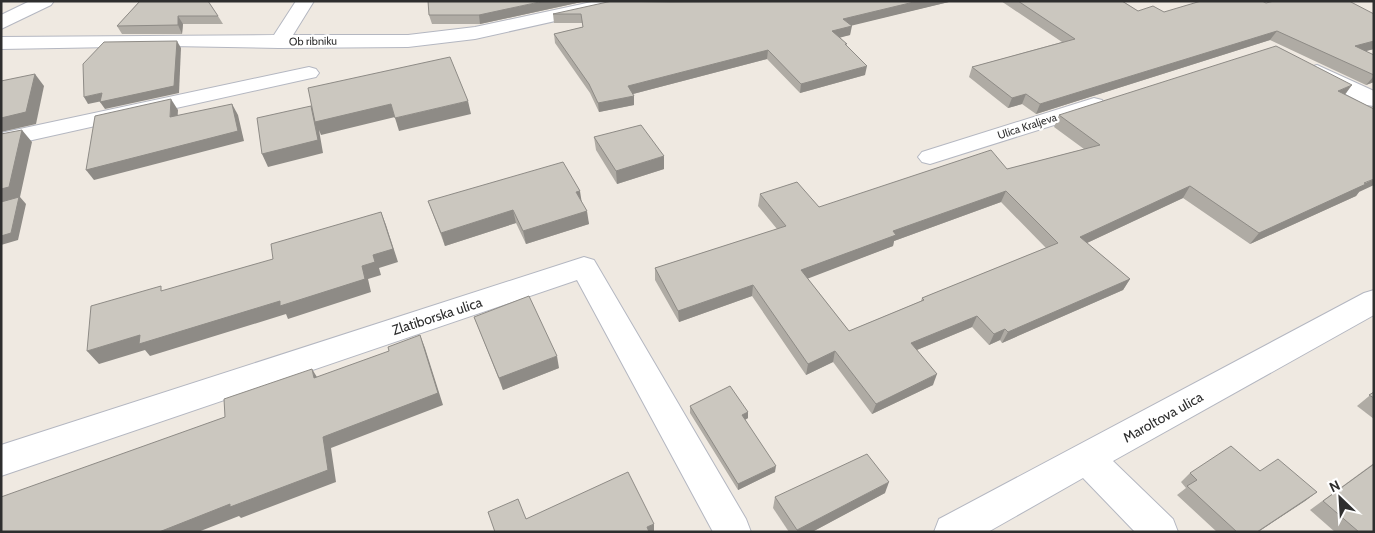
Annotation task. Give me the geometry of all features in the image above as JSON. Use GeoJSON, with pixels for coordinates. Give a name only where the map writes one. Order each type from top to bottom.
{"type":"FeatureCollection","features":[{"type":"Feature","properties":{"kind":"street"},"geometry":{"type":"LineString","coordinates":[[1,23],[45,1]]}},
{"type":"Feature","properties":{"kind":"street"},"geometry":{"type":"LineString","coordinates":[[279,42],[304,1]]}},
{"type":"Feature","properties":{"kind":"street","name":"Ob ribniku"},"geometry":{"type":"LineString","coordinates":[[1,43],[171,40],[279,42],[408,41],[451,36],[536,21],[621,1]]}},
{"type":"Feature","properties":{"kind":"street"},"geometry":{"type":"LineString","coordinates":[[1297,61],[1374,100]]}},
{"type":"Feature","properties":{"kind":"street"},"geometry":{"type":"LineString","coordinates":[[1,140],[309,72]]}},
{"type":"Feature","properties":{"kind":"street","name":"Ulica Kraljeva"},"geometry":{"type":"LineString","coordinates":[[930,157],[1110,99]]}},
{"type":"Feature","properties":{"kind":"street","name":"Zlatiborska ulica"},"geometry":{"type":"LineString","coordinates":[[1,461],[584,267],[733,532]]}},
{"type":"Feature","properties":{"kind":"street","name":"Maroltova ulica"},"geometry":{"type":"LineString","coordinates":[[952,532],[1374,301]]}},
{"type":"Feature","properties":{"kind":"street"},"geometry":{"type":"LineString","coordinates":[[1087,459],[1160,532]]}},
{"type":"Feature","properties":{"kind":"building"},"geometry":{"type":"Polygon","coordinates":[[[140,1],[208,1],[218,16],[178,16],[178,25],[117,26],[140,1]]]}},
{"type":"Feature","properties":{"kind":"building"},"geometry":{"type":"Polygon","coordinates":[[[428,1],[544,1],[479,15],[429,15],[428,1]]]}},
{"type":"Feature","properties":{"kind":"building"},"geometry":{"type":"Polygon","coordinates":[[[612,1],[918,1],[843,19],[852,26],[832,31],[867,66],[801,84],[768,50],[628,86],[634,96],[598,103],[589,84],[554,34],[583,27],[581,14],[553,14],[612,1]]]}},
{"type":"Feature","properties":{"kind":"building"},"geometry":{"type":"Polygon","coordinates":[[[1018,1],[1122,1],[1138,11],[1153,6],[1164,12],[1201,1],[1262,1],[1266,3],[1274,1],[1349,1],[1374,14],[1374,41],[1355,46],[1374,55],[1374,75],[1277,31],[1040,104],[1026,94],[1012,98],[972,67],[1075,39],[1018,1]]]}},
{"type":"Feature","properties":{"kind":"building"},"geometry":{"type":"Polygon","coordinates":[[[177,41],[174,86],[100,102],[102,93],[84,97],[83,64],[104,42],[177,41]]]}},
{"type":"Feature","properties":{"kind":"building"},"geometry":{"type":"Polygon","coordinates":[[[1276,46],[1352,85],[1338,91],[1374,109],[1374,179],[1259,233],[1190,186],[1080,237],[1130,279],[1008,332],[1005,329],[994,334],[977,316],[911,343],[937,374],[876,404],[835,351],[808,364],[753,285],[678,311],[655,268],[786,226],[760,194],[797,182],[819,207],[991,150],[1007,169],[1100,145],[1059,115],[1276,46]],[[1006,191],[893,231],[896,235],[801,270],[849,331],[924,300],[922,298],[1058,243],[1006,191]]]}},
{"type":"Feature","properties":{"kind":"building"},"geometry":{"type":"Polygon","coordinates":[[[450,57],[468,101],[395,118],[391,104],[315,122],[308,88],[450,57]]]}},
{"type":"Feature","properties":{"kind":"building"},"geometry":{"type":"Polygon","coordinates":[[[35,74],[26,112],[1,118],[1,81],[35,74]]]}},
{"type":"Feature","properties":{"kind":"building"},"geometry":{"type":"Polygon","coordinates":[[[171,99],[170,117],[232,104],[238,131],[86,170],[95,116],[171,99]]]}},
{"type":"Feature","properties":{"kind":"building"},"geometry":{"type":"Polygon","coordinates":[[[311,106],[318,140],[262,154],[257,118],[311,106]]]}},
{"type":"Feature","properties":{"kind":"building"},"geometry":{"type":"Polygon","coordinates":[[[641,125],[664,156],[616,171],[594,137],[641,125]]]}},
{"type":"Feature","properties":{"kind":"building"},"geometry":{"type":"Polygon","coordinates":[[[22,130],[9,187],[1,189],[1,134],[22,130]]]}},
{"type":"Feature","properties":{"kind":"building"},"geometry":{"type":"Polygon","coordinates":[[[563,162],[580,191],[576,192],[587,211],[523,231],[513,210],[441,233],[428,201],[563,162]]]}},
{"type":"Feature","properties":{"kind":"building"},"geometry":{"type":"Polygon","coordinates":[[[19,197],[11,233],[1,236],[1,202],[19,197]]]}},
{"type":"Feature","properties":{"kind":"building"},"geometry":{"type":"Polygon","coordinates":[[[381,212],[393,249],[373,255],[375,262],[362,266],[365,279],[280,306],[280,301],[139,344],[140,335],[87,351],[91,306],[161,286],[161,291],[273,259],[271,244],[381,212]]]}},
{"type":"Feature","properties":{"kind":"building"},"geometry":{"type":"Polygon","coordinates":[[[529,296],[557,356],[499,378],[474,317],[529,296]]]}},
{"type":"Feature","properties":{"kind":"building"},"geometry":{"type":"Polygon","coordinates":[[[420,335],[438,393],[323,437],[328,470],[230,507],[230,504],[159,532],[1,532],[1,497],[225,417],[224,399],[312,369],[314,378],[389,351],[388,347],[420,335]]]}},
{"type":"Feature","properties":{"kind":"building"},"geometry":{"type":"Polygon","coordinates":[[[730,386],[748,412],[742,415],[776,466],[738,484],[690,406],[730,386]]]}},
{"type":"Feature","properties":{"kind":"building"},"geometry":{"type":"Polygon","coordinates":[[[1231,446],[1260,471],[1278,459],[1317,492],[1257,532],[1237,532],[1187,486],[1197,480],[1190,473],[1231,446]]]}},
{"type":"Feature","properties":{"kind":"building"},"geometry":{"type":"Polygon","coordinates":[[[867,454],[889,482],[797,530],[775,497],[867,454]]]}},
{"type":"Feature","properties":{"kind":"building"},"geometry":{"type":"Polygon","coordinates":[[[1374,464],[1374,532],[1359,532],[1323,501],[1374,464]]]}},
{"type":"Feature","properties":{"kind":"building"},"geometry":{"type":"Polygon","coordinates":[[[628,472],[654,524],[647,527],[649,532],[495,532],[488,512],[518,499],[526,519],[628,472]]]}}]}
